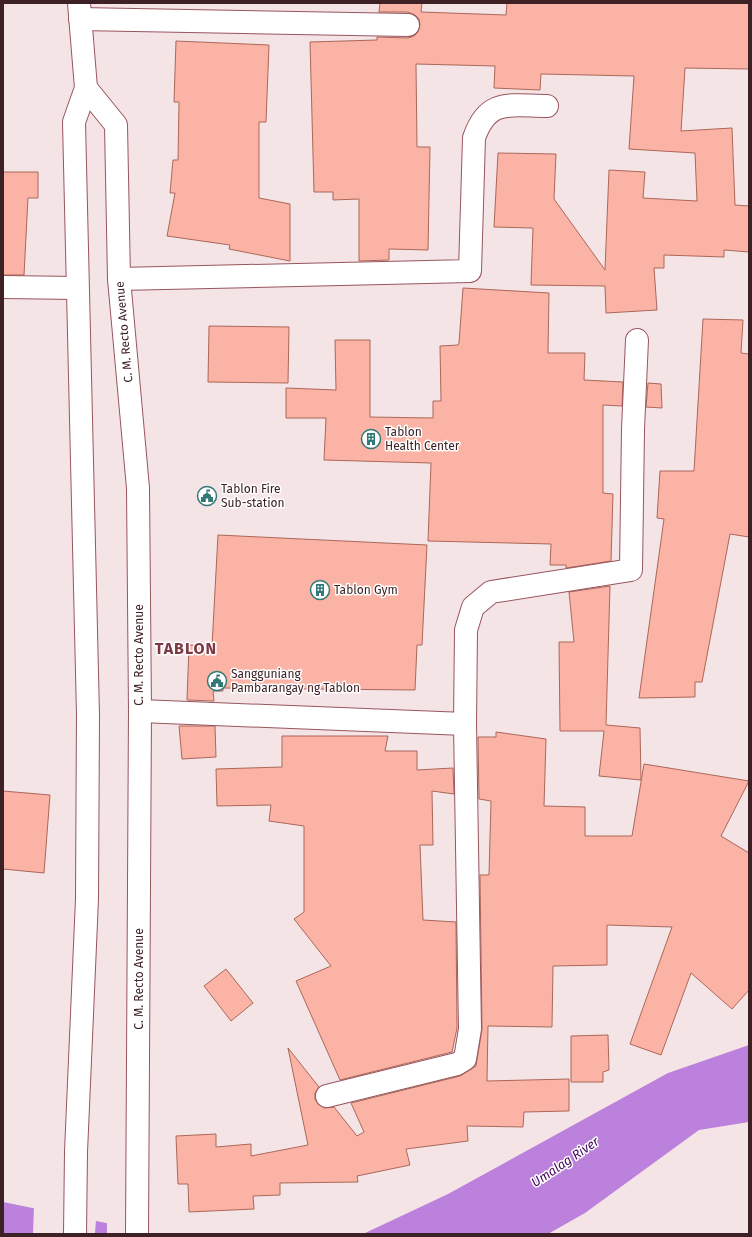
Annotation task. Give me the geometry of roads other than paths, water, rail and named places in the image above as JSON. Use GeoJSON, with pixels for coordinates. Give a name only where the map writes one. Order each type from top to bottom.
{"type":"FeatureCollection","features":[{"type":"Feature","properties":{"kind":"main road"},"geometry":{"type":"LineString","coordinates":[[75,1234],[76,1152],[87,900],[88,723],[74,122],[86,88],[80,11],[408,25]]}},
{"type":"Feature","properties":{"kind":"main road","name":"C. M. Recto Avenue"},"geometry":{"type":"LineString","coordinates":[[86,88],[116,125],[119,279],[138,488],[140,711],[137,1234]]}},
{"type":"Feature","properties":{"kind":"main road"},"geometry":{"type":"LineString","coordinates":[[119,279],[470,271],[474,138],[478,125],[487,115],[501,105],[547,106]]}},
{"type":"Feature","properties":{"kind":"main road"},"geometry":{"type":"LineString","coordinates":[[3,286],[77,288]]}},
{"type":"Feature","properties":{"kind":"main road"},"geometry":{"type":"LineString","coordinates":[[327,1096],[457,1064],[465,1058],[470,1029],[465,724],[466,630],[474,607],[491,592],[631,570],[633,429],[638,340]]}},
{"type":"Feature","properties":{"kind":"main road"},"geometry":{"type":"LineString","coordinates":[[140,711],[465,724]]}},
{"type":"Feature","properties":{"kind":"water","name":"Umalag River"},"geometry":{"type":"Polygon","coordinates":[[[749,1045],[749,1122],[699,1130],[585,1213],[548,1234],[363,1234],[448,1194],[668,1073],[749,1045]]]}},
{"type":"Feature","properties":{"kind":"water"},"geometry":{"type":"Polygon","coordinates":[[[3,1202],[160,1234],[3,1234],[3,1202]]]}},
{"type":"Feature","properties":{"kind":"place","name":"Tablon Health Center"},"geometry":{"type":"Point","coordinates":[371,439]}},
{"type":"Feature","properties":{"kind":"place","name":"Tablon Fire Sub-station"},"geometry":{"type":"Point","coordinates":[207,496]}},
{"type":"Feature","properties":{"kind":"place","name":"Tablon Gym"},"geometry":{"type":"Point","coordinates":[320,590]}},
{"type":"Feature","properties":{"kind":"place","name":"Sangguniang Pambarangay ng Tablon"},"geometry":{"type":"Point","coordinates":[217,681]}},
{"type":"Feature","properties":{"kind":"district","name":"TABLON"},"geometry":{"type":"Point","coordinates":[186,648]}}]}
